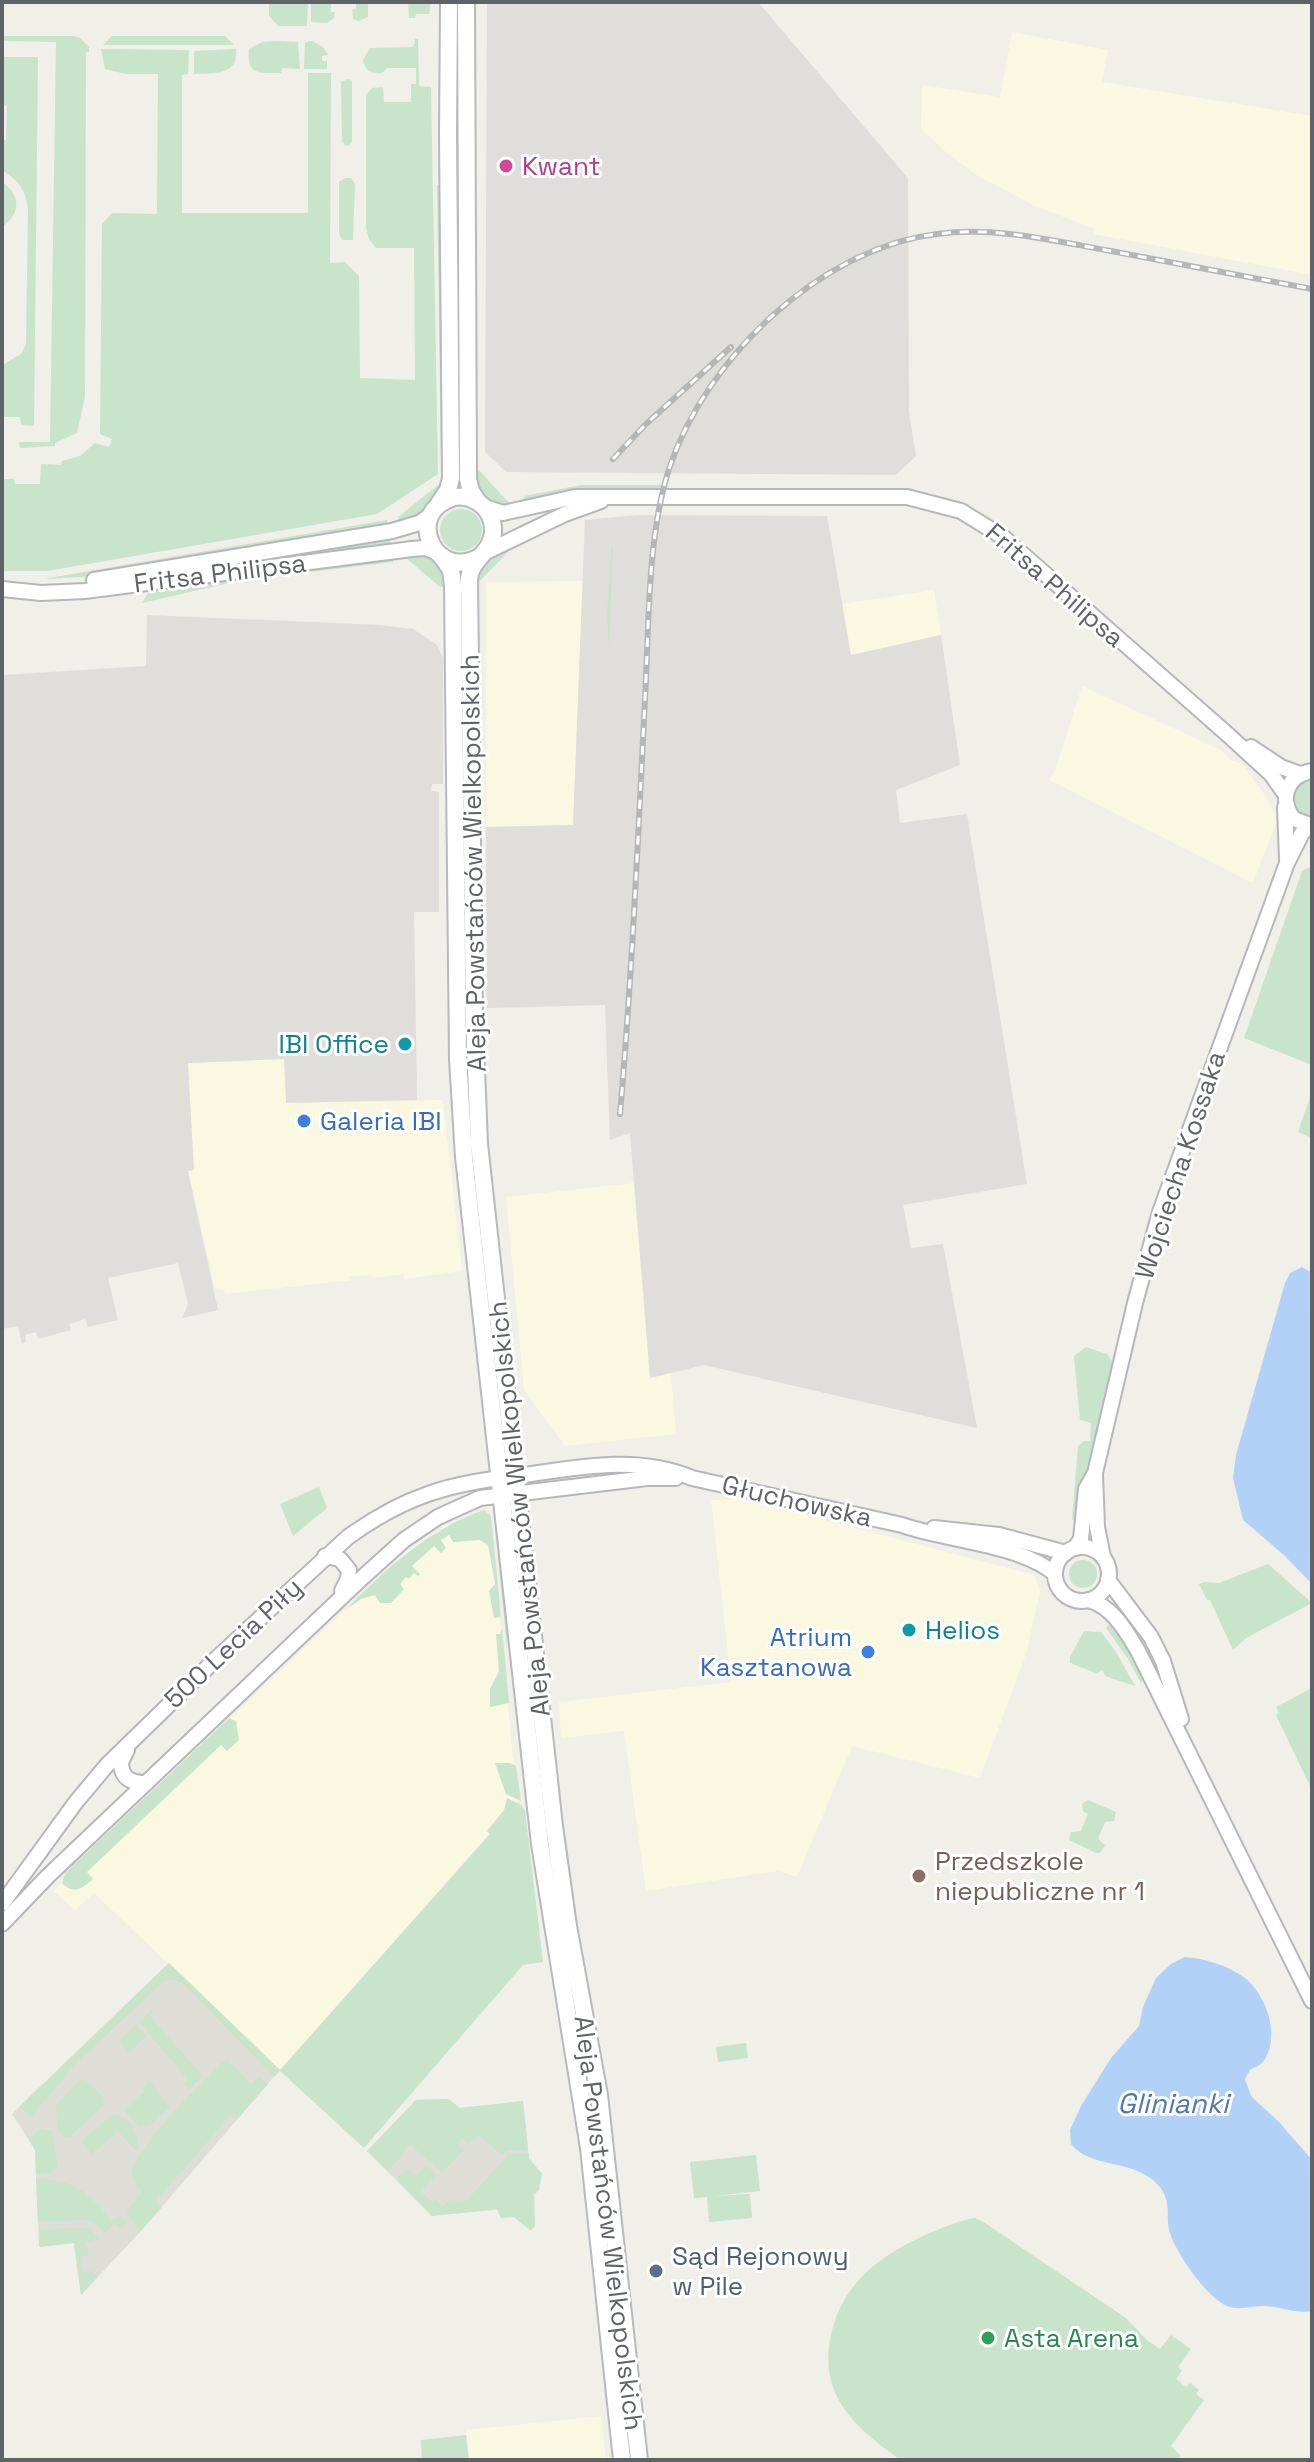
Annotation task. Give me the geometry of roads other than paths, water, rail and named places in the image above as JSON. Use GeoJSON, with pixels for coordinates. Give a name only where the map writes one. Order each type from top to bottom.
{"type":"FeatureCollection","features":[{"type":"Feature","properties":{"kind":"main road"},"geometry":{"type":"LineString","coordinates":[[449,2],[451,478],[448,490],[434,511],[428,537],[439,555],[462,563],[482,554],[490,544],[494,530],[490,515],[473,494],[468,479],[464,166],[466,2]]}},
{"type":"Feature","properties":{"kind":"main road"},"geometry":{"type":"LineString","coordinates":[[434,511],[445,500],[456,497],[468,497],[482,504]]}},
{"type":"Feature","properties":{"kind":"main road","name":"Aleja Powstańców Wielkopolskich"},"geometry":{"type":"LineString","coordinates":[[482,554],[471,569],[469,579],[475,1071],[507,1477]]}},
{"type":"Feature","properties":{"kind":"main road","name":"Aleja Powstańców Wielkopolskich"},"geometry":{"type":"LineString","coordinates":[[439,555],[451,570],[453,586],[459,1091],[468,1191],[568,1926],[599,2095],[639,2460]]}},
{"type":"Feature","properties":{"kind":"main road","name":"Aleja Powstańców Wielkopolskich"},"geometry":{"type":"LineString","coordinates":[[509,1494],[540,1844],[589,2148],[622,2460]]}},
{"type":"Feature","properties":{"kind":"street","name":"Fritsa Philipsa"},"geometry":{"type":"LineString","coordinates":[[482,504],[503,513],[575,497],[907,497],[954,508],[978,519],[1003,537],[1226,733],[1271,774],[1294,819],[1311,826]]}},
{"type":"Feature","properties":{"kind":"street","name":"Fritsa Philipsa"},"geometry":{"type":"LineString","coordinates":[[482,554],[577,509],[617,497]]}},
{"type":"Feature","properties":{"kind":"street","name":"Fritsa Philipsa"},"geometry":{"type":"LineString","coordinates":[[2,589],[98,580],[392,531],[419,523],[434,511]]}},
{"type":"Feature","properties":{"kind":"street","name":"Fritsa Philipsa"},"geometry":{"type":"LineString","coordinates":[[2,589],[41,593],[85,591],[395,550],[425,548],[439,555]]}},
{"type":"Feature","properties":{"kind":"street","name":"Fritsa Philipsa"},"geometry":{"type":"LineString","coordinates":[[1226,733],[1288,771],[1308,771]]}},
{"type":"Feature","properties":{"kind":"street"},"geometry":{"type":"LineString","coordinates":[[1285,798],[1290,782],[1308,771]]}},
{"type":"Feature","properties":{"kind":"street","name":"Wojciecha Kossaka"},"geometry":{"type":"LineString","coordinates":[[1285,798],[1287,863]]}},
{"type":"Feature","properties":{"kind":"street","name":"Wojciecha Kossaka"},"geometry":{"type":"LineString","coordinates":[[1103,1557],[1097,1527],[1095,1473],[1160,1212],[1287,863],[1302,833],[1311,826]]}},
{"type":"Feature","properties":{"kind":"street","name":"Głuchowska"},"geometry":{"type":"LineString","coordinates":[[507,1477],[620,1465],[660,1468],[902,1525],[999,1535],[1070,1550]]}},
{"type":"Feature","properties":{"kind":"street","name":"Wojciecha Kossaka"},"geometry":{"type":"LineString","coordinates":[[1070,1550],[1081,1539],[1086,1489],[1095,1473]]}},
{"type":"Feature","properties":{"kind":"street","name":"500 Lecia Piły"},"geometry":{"type":"LineString","coordinates":[[2,1904],[76,1802],[141,1729],[325,1556],[366,1524],[398,1506],[452,1487],[507,1477]]}},
{"type":"Feature","properties":{"kind":"street","name":"Głuchowska"},"geometry":{"type":"LineString","coordinates":[[509,1494],[647,1478],[692,1478]]}},
{"type":"Feature","properties":{"kind":"street","name":"500 Lecia Piły"},"geometry":{"type":"LineString","coordinates":[[2,1924],[27,1896],[385,1556],[422,1527],[465,1504],[509,1494]]}},
{"type":"Feature","properties":{"kind":"street","name":"Głuchowska"},"geometry":{"type":"LineString","coordinates":[[902,1525],[930,1535],[1001,1549],[1034,1561],[1055,1574]]}},
{"type":"Feature","properties":{"kind":"street"},"geometry":{"type":"LineString","coordinates":[[1089,1600],[1101,1593],[1108,1580],[1108,1565],[1103,1557],[1087,1547],[1070,1550],[1057,1564],[1055,1574],[1058,1586],[1068,1596],[1101,1603],[1128,1634],[1191,1754],[1312,2001]]}},
{"type":"Feature","properties":{"kind":"street","name":"500 Lecia Piły"},"geometry":{"type":"LineString","coordinates":[[325,1556],[335,1556],[343,1561],[349,1575],[328,1611]]}},
{"type":"Feature","properties":{"kind":"street"},"geometry":{"type":"LineString","coordinates":[[1108,1580],[1137,1616],[1163,1661],[1191,1754]]}},
{"type":"Feature","properties":{"kind":"street","name":"500 Lecia Piły"},"geometry":{"type":"LineString","coordinates":[[141,1729],[123,1756],[121,1768],[130,1781],[146,1783]]}},
{"type":"Feature","properties":{"kind":"water"},"geometry":{"type":"Polygon","coordinates":[[[1302,1267],[1312,1273],[1312,1584],[1243,1520],[1233,1478],[1236,1455],[1285,1283],[1290,1273],[1302,1267]]]}},
{"type":"Feature","properties":{"kind":"water","name":"Glinianki"},"geometry":{"type":"Polygon","coordinates":[[[1185,1957],[1216,1963],[1232,1970],[1253,1985],[1265,2005],[1271,2027],[1269,2049],[1264,2061],[1250,2070],[1245,2079],[1251,2096],[1312,2160],[1312,2311],[1263,2306],[1236,2308],[1219,2301],[1194,2275],[1175,2244],[1169,2228],[1167,2201],[1160,2187],[1143,2173],[1088,2157],[1071,2144],[1070,2130],[1081,2106],[1111,2058],[1139,2026],[1143,2007],[1156,1978],[1171,1964],[1185,1957]]]}},
{"type":"Feature","properties":{"kind":"railway"},"geometry":{"type":"LineString","coordinates":[[620,1114],[650,582],[657,524],[669,469],[686,428],[710,388],[739,350],[773,316],[810,286],[851,261],[893,244],[937,234],[981,232],[1024,236],[1312,289]]}},
{"type":"Feature","properties":{"kind":"railway"},"geometry":{"type":"LineString","coordinates":[[613,459],[646,424],[731,347]]}},
{"type":"Feature","properties":{"kind":"place","name":"Kwant"},"geometry":{"type":"Point","coordinates":[506,166]}},
{"type":"Feature","properties":{"kind":"place","name":"IBI Office"},"geometry":{"type":"Point","coordinates":[405,1044]}},
{"type":"Feature","properties":{"kind":"place","name":"Galeria IBI"},"geometry":{"type":"Point","coordinates":[304,1121]}},
{"type":"Feature","properties":{"kind":"place","name":"Helios"},"geometry":{"type":"Point","coordinates":[909,1630]}},
{"type":"Feature","properties":{"kind":"place","name":"Atrium Kasztanowa"},"geometry":{"type":"Point","coordinates":[868,1652]}},
{"type":"Feature","properties":{"kind":"place","name":"Przedszkole niepubliczne nr 1"},"geometry":{"type":"Point","coordinates":[919,1876]}},
{"type":"Feature","properties":{"kind":"place","name":"Sąd Rejonowy w Pile"},"geometry":{"type":"Point","coordinates":[656,2271]}},
{"type":"Feature","properties":{"kind":"place","name":"Asta Arena"},"geometry":{"type":"Point","coordinates":[988,2338]}}]}
